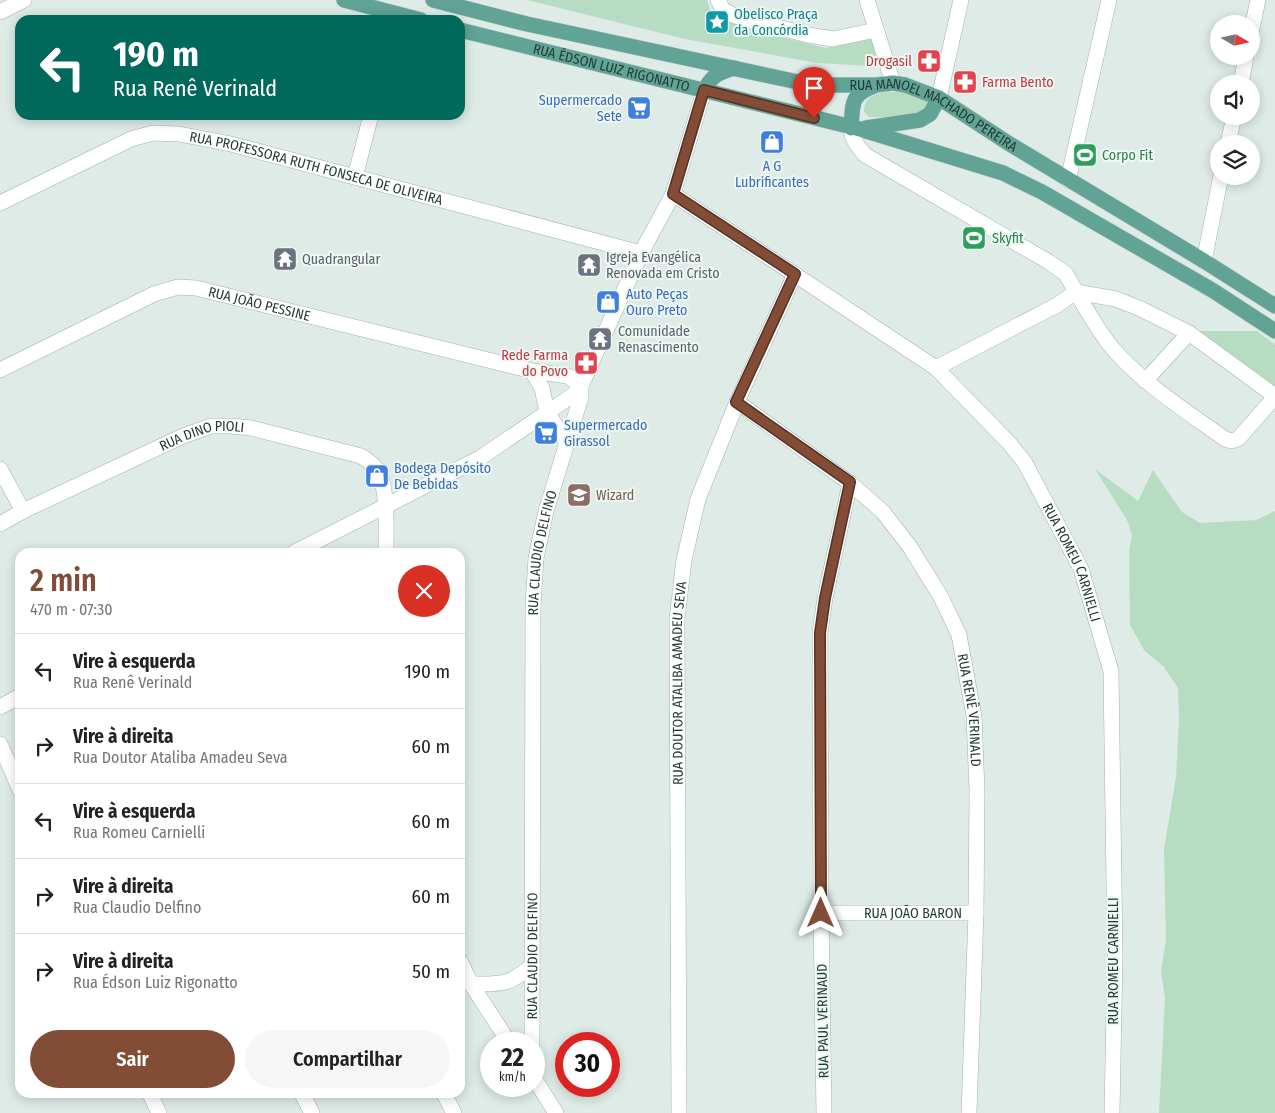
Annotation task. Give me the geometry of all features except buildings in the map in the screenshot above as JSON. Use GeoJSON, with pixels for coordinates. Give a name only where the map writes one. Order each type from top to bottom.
{"type":"FeatureCollection","features":[{"type":"Feature","properties":{"kind":"main road"},"geometry":{"type":"LineString","coordinates":[[344,0],[391,15]]}},
{"type":"Feature","properties":{"kind":"main road","name":"RUA MANOEL MACHADO PEREIRA"},"geometry":{"type":"LineString","coordinates":[[433,0],[537,26],[812,85],[876,85],[893,83],[905,85],[939,98],[1008,143],[1275,306]]}},
{"type":"Feature","properties":{"kind":"main road","name":"RUA ÉDSON LUIZ RIGONATTO"},"geometry":{"type":"LineString","coordinates":[[465,31],[855,128]]}},
{"type":"Feature","properties":{"kind":"main road"},"geometry":{"type":"LineString","coordinates":[[704,90],[709,81],[718,72],[735,67]]}},
{"type":"Feature","properties":{"kind":"main road"},"geometry":{"type":"LineString","coordinates":[[876,85],[861,91],[853,103],[855,128],[920,120],[930,114],[939,98]]}},
{"type":"Feature","properties":{"kind":"main road","name":"RUA MANOEL MACHADO PEREIRA"},"geometry":{"type":"LineString","coordinates":[[855,128],[1003,174],[1042,192],[1212,290],[1275,331]]}},
{"type":"Feature","properties":{"kind":"street"},"geometry":{"type":"LineString","coordinates":[[0,12],[24,0]]}},
{"type":"Feature","properties":{"kind":"street"},"geometry":{"type":"LineString","coordinates":[[718,0],[723,10],[735,16],[833,39],[876,30]]}},
{"type":"Feature","properties":{"kind":"street"},"geometry":{"type":"LineString","coordinates":[[867,0],[893,83]]}},
{"type":"Feature","properties":{"kind":"street"},"geometry":{"type":"LineString","coordinates":[[939,98],[961,0]]}},
{"type":"Feature","properties":{"kind":"street"},"geometry":{"type":"LineString","coordinates":[[1068,180],[1108,0]]}},
{"type":"Feature","properties":{"kind":"street"},"geometry":{"type":"LineString","coordinates":[[1255,15],[1258,0]]}},
{"type":"Feature","properties":{"kind":"street","name":"RUA CLAUDIO DELFINO"},"geometry":{"type":"LineString","coordinates":[[532,1032],[533,606],[536,558],[546,511],[581,397],[580,386],[641,253],[673,194],[704,90]]}},
{"type":"Feature","properties":{"kind":"street"},"geometry":{"type":"LineString","coordinates":[[355,177],[370,120]]}},
{"type":"Feature","properties":{"kind":"street"},"geometry":{"type":"LineString","coordinates":[[855,128],[852,136],[857,146],[865,155],[1049,262],[1066,274],[1076,292],[1102,334],[1114,350],[1145,381],[1225,439],[1232,441],[1238,439],[1275,397],[1189,333],[1116,299],[1076,292],[1057,305],[936,368]]}},
{"type":"Feature","properties":{"kind":"street","name":"RUA PROFESSORA RUTH FONSECA DE OLIVEIRA"},"geometry":{"type":"LineString","coordinates":[[0,203],[131,138],[153,134],[179,134],[231,144],[641,253]]}},
{"type":"Feature","properties":{"kind":"street"},"geometry":{"type":"LineString","coordinates":[[1204,261],[1220,185]]}},
{"type":"Feature","properties":{"kind":"street","name":"RUA ROMEU CARNIELLI"},"geometry":{"type":"LineString","coordinates":[[673,194],[936,368],[1026,463],[1081,569],[1111,671],[1115,956],[1112,1113]]}},
{"type":"Feature","properties":{"kind":"street","name":"RUA DOUTOR ATALIBA AMADEU SEVA"},"geometry":{"type":"LineString","coordinates":[[678,1113],[677,620],[684,560],[698,499],[736,402],[795,274]]}},
{"type":"Feature","properties":{"kind":"street","name":"RUA JOÃO PESSINE"},"geometry":{"type":"LineString","coordinates":[[0,370],[154,294],[178,287],[196,288],[532,371],[568,376],[580,386]]}},
{"type":"Feature","properties":{"kind":"street"},"geometry":{"type":"LineString","coordinates":[[1145,381],[1189,333]]}},
{"type":"Feature","properties":{"kind":"street"},"geometry":{"type":"LineString","coordinates":[[532,371],[542,388],[547,412],[568,443]]}},
{"type":"Feature","properties":{"kind":"street"},"geometry":{"type":"LineString","coordinates":[[303,548],[480,458],[572,395],[580,386]]}},
{"type":"Feature","properties":{"kind":"street","name":"RUA RENÊ VERINALD"},"geometry":{"type":"LineString","coordinates":[[736,402],[850,482],[883,512],[910,547],[959,635],[974,716],[977,791],[976,913],[969,1113]]}},
{"type":"Feature","properties":{"kind":"street","name":"RUA DINO PIOLI"},"geometry":{"type":"LineString","coordinates":[[0,524],[23,511],[182,436],[211,426],[221,426],[251,428],[361,456],[374,465],[380,474],[386,505],[386,548]]}},
{"type":"Feature","properties":{"kind":"street"},"geometry":{"type":"LineString","coordinates":[[0,470],[23,511]]}},
{"type":"Feature","properties":{"kind":"street","name":"RUA PAUL VERINAUD"},"geometry":{"type":"LineString","coordinates":[[824,1113],[820,633],[825,598],[850,482]]}},
{"type":"Feature","properties":{"kind":"street"},"geometry":{"type":"LineString","coordinates":[[0,707],[15,699]]}},
{"type":"Feature","properties":{"kind":"street"},"geometry":{"type":"LineString","coordinates":[[0,744],[15,778]]}},
{"type":"Feature","properties":{"kind":"street","name":"RUA JOÃO BARON"},"geometry":{"type":"LineString","coordinates":[[821,913],[976,913]]}},
{"type":"Feature","properties":{"kind":"street"},"geometry":{"type":"LineString","coordinates":[[471,984],[501,984],[515,980],[532,966]]}},
{"type":"Feature","properties":{"kind":"street"},"geometry":{"type":"LineString","coordinates":[[465,971],[502,1032]]}},
{"type":"Feature","properties":{"kind":"street"},"geometry":{"type":"LineString","coordinates":[[545,1096],[556,1113]]}},
{"type":"Feature","properties":{"kind":"street"},"geometry":{"type":"LineString","coordinates":[[152,1098],[159,1113]]}},
{"type":"Feature","properties":{"kind":"street"},"geometry":{"type":"LineString","coordinates":[[304,1098],[312,1113]]}},
{"type":"Feature","properties":{"kind":"street"},"geometry":{"type":"LineString","coordinates":[[446,1098],[454,1113]]}},
{"type":"Feature","properties":{"kind":"green space"},"geometry":{"type":"Polygon","coordinates":[[[527,0],[707,0],[712,16],[756,31],[826,48],[872,39],[876,55],[871,66],[817,63],[685,39],[527,0]]]}},
{"type":"Feature","properties":{"kind":"green space"},"geometry":{"type":"Polygon","coordinates":[[[909,91],[928,99],[926,110],[914,117],[869,117],[864,112],[865,104],[873,95],[909,91]]]}},
{"type":"Feature","properties":{"kind":"green space"},"geometry":{"type":"Polygon","coordinates":[[[1198,331],[1257,331],[1275,345],[1275,390],[1198,331]]]}},
{"type":"Feature","properties":{"kind":"green space"},"geometry":{"type":"Polygon","coordinates":[[[1095,469],[1138,501],[1153,470],[1182,512],[1200,523],[1256,520],[1275,511],[1275,1113],[1159,1113],[1165,998],[1161,971],[1166,940],[1164,849],[1176,777],[1179,721],[1178,688],[1164,667],[1144,650],[1130,625],[1129,552],[1132,535],[1127,520],[1095,469]]]}},
{"type":"Feature","properties":{"kind":"place","name":"Obelisco Praça da Concórdia"},"geometry":{"type":"Point","coordinates":[717,22]}},
{"type":"Feature","properties":{"kind":"place","name":"Drogasil"},"geometry":{"type":"Point","coordinates":[929,61]}},
{"type":"Feature","properties":{"kind":"place","name":"Farma Bento"},"geometry":{"type":"Point","coordinates":[965,82]}},
{"type":"Feature","properties":{"kind":"place","name":"Supermercado Sete"},"geometry":{"type":"Point","coordinates":[639,108]}},
{"type":"Feature","properties":{"kind":"place","name":"A G Lubrificantes"},"geometry":{"type":"Point","coordinates":[772,142]}},
{"type":"Feature","properties":{"kind":"place","name":"Corpo Fit"},"geometry":{"type":"Point","coordinates":[1085,155]}},
{"type":"Feature","properties":{"kind":"place","name":"Skyfit"},"geometry":{"type":"Point","coordinates":[974,238]}},
{"type":"Feature","properties":{"kind":"place","name":"Quadrangular"},"geometry":{"type":"Point","coordinates":[285,259]}},
{"type":"Feature","properties":{"kind":"place","name":"Igreja Evangélica Renovada em Cristo"},"geometry":{"type":"Point","coordinates":[589,265]}},
{"type":"Feature","properties":{"kind":"place","name":"Auto Peças Ouro Preto"},"geometry":{"type":"Point","coordinates":[608,302]}},
{"type":"Feature","properties":{"kind":"place","name":"Comunidade Renascimento"},"geometry":{"type":"Point","coordinates":[600,339]}},
{"type":"Feature","properties":{"kind":"place","name":"Rede Farma do Povo"},"geometry":{"type":"Point","coordinates":[586,363]}},
{"type":"Feature","properties":{"kind":"place","name":"Supermercado Girassol"},"geometry":{"type":"Point","coordinates":[546,433]}},
{"type":"Feature","properties":{"kind":"place","name":"Bodega Depósito De Bebidas"},"geometry":{"type":"Point","coordinates":[377,476]}},
{"type":"Feature","properties":{"kind":"place","name":"Wizard"},"geometry":{"type":"Point","coordinates":[579,495]}},
{"type":"Feature","properties":{"kind":"route"},"geometry":{"type":"LineString","coordinates":[[814,118],[704,90],[673,194],[795,274],[736,402],[850,482],[825,598],[820,633],[821,913]]}}]}
